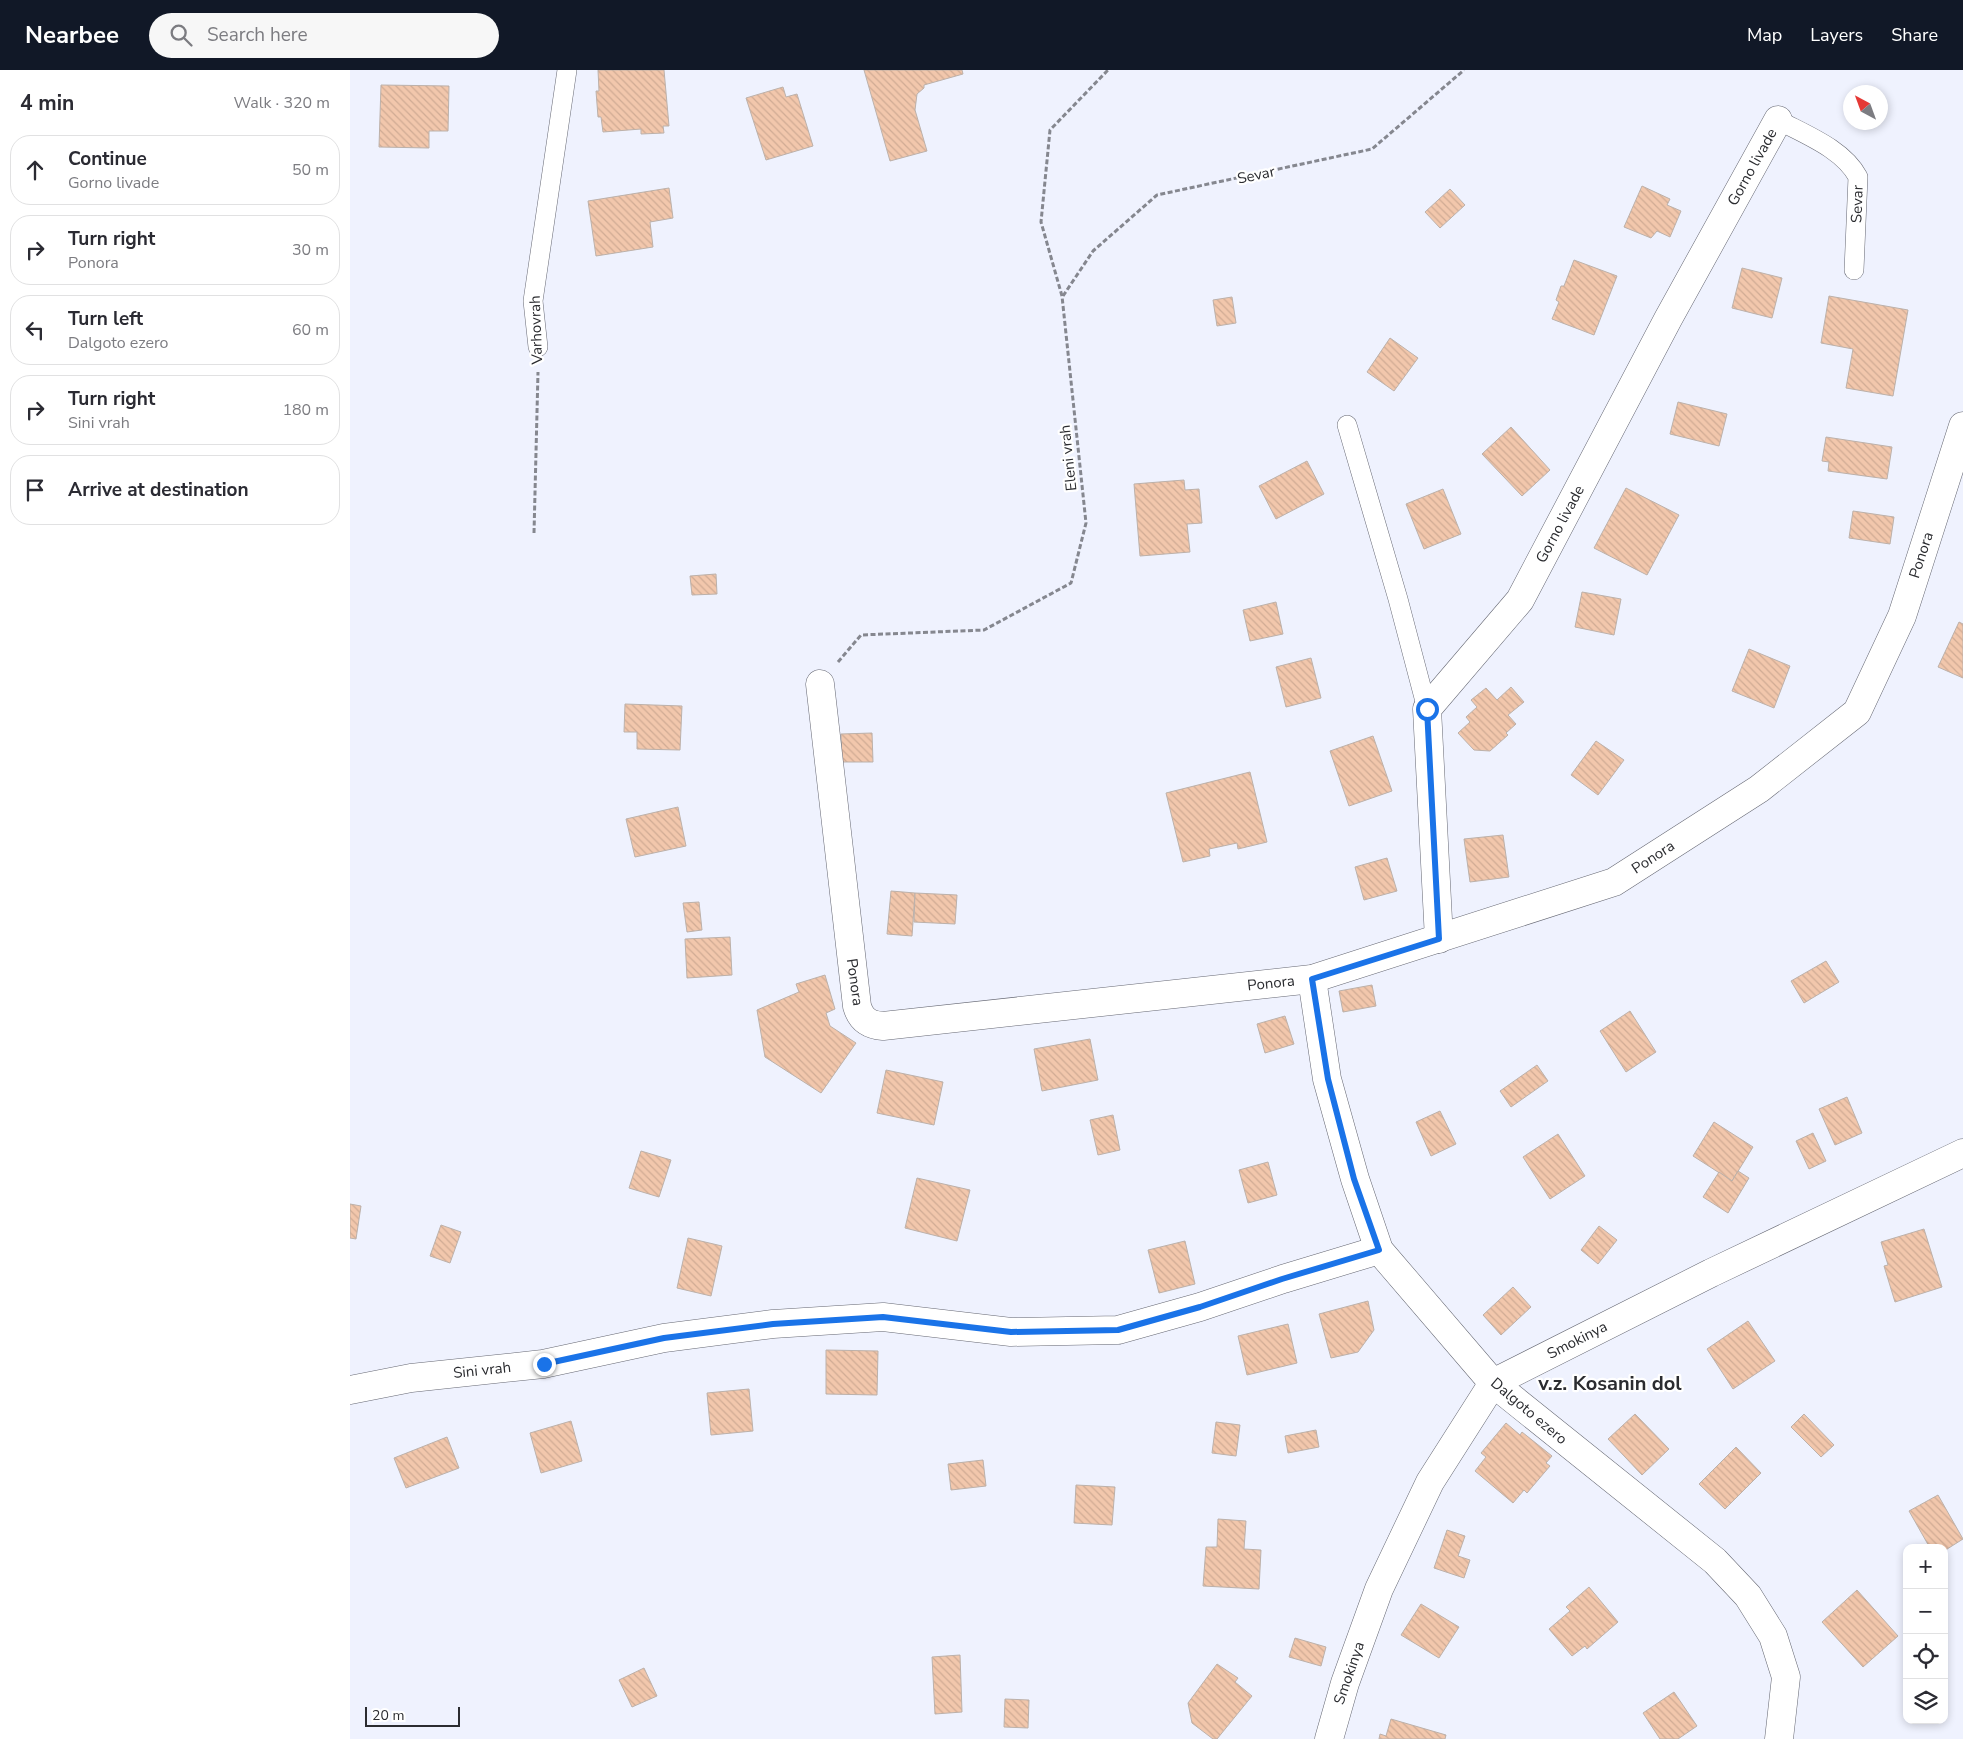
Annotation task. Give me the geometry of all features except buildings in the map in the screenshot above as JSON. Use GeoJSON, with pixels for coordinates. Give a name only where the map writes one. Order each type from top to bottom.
{"type":"FeatureCollection","features":[{"type":"Feature","properties":{"kind":"street","name":"Gorno livade"},"geometry":{"type":"LineString","coordinates":[[1427,709],[1520,600],[1668,319],[1778,120]]}},
{"type":"Feature","properties":{"kind":"street","name":"Ponora"},"geometry":{"type":"LineString","coordinates":[[820,684],[856,1006],[860,1015],[866,1021],[874,1025],[884,1026],[1312,979],[1614,882],[1759,789],[1857,712],[1902,616],[1963,426]]}},
{"type":"Feature","properties":{"kind":"street"},"geometry":{"type":"LineString","coordinates":[[1427,709],[1439,939]]}},
{"type":"Feature","properties":{"kind":"street","name":"Dalgoto ezero"},"geometry":{"type":"LineString","coordinates":[[1312,979],[1328,1079],[1354,1179],[1379,1250],[1493,1383],[1714,1561],[1748,1596],[1773,1636],[1786,1677],[1779,1739]]}},
{"type":"Feature","properties":{"kind":"street","name":"Smokinya"},"geometry":{"type":"LineString","coordinates":[[1329,1739],[1345,1683],[1379,1589],[1430,1482],[1493,1383],[1711,1272],[1963,1153]]}},
{"type":"Feature","properties":{"kind":"street","name":"Sini vrah"},"geometry":{"type":"LineString","coordinates":[[350,1390],[411,1378],[544,1364],[664,1338],[773,1324],[883,1317],[1011,1332],[1118,1330],[1200,1307],[1282,1279],[1379,1250]]}},
{"type":"Feature","properties":{"kind":"lane","name":"Varhovrah"},"geometry":{"type":"LineString","coordinates":[[538,347],[533,302],[567,70]]}},
{"type":"Feature","properties":{"kind":"lane","name":"Sevar"},"geometry":{"type":"LineString","coordinates":[[1778,120],[1832,150],[1852,167],[1858,177],[1854,270]]}},
{"type":"Feature","properties":{"kind":"lane"},"geometry":{"type":"LineString","coordinates":[[1347,425],[1398,599],[1427,709]]}},
{"type":"Feature","properties":{"kind":"path","name":"Eleni vrah"},"geometry":{"type":"LineString","coordinates":[[820,684],[861,635],[984,630],[1071,583],[1086,523],[1062,296],[1041,222],[1050,130],[1108,70]]}},
{"type":"Feature","properties":{"kind":"path","name":"Sevar"},"geometry":{"type":"LineString","coordinates":[[1062,296],[1093,251],[1157,195],[1372,150],[1464,70]]}},
{"type":"Feature","properties":{"kind":"path","name":"Varhovrah"},"geometry":{"type":"LineString","coordinates":[[534,533],[538,347]]}},
{"type":"Feature","properties":{"kind":"district","name":"v.z. Kosanin dol"},"geometry":{"type":"Point","coordinates":[1610,1383]}},
{"type":"Feature","properties":{"kind":"route"},"geometry":{"type":"LineString","coordinates":[[544,1364],[664,1338],[773,1324],[883,1317],[1011,1332],[1118,1330],[1200,1307],[1282,1279],[1379,1250],[1354,1179],[1328,1079],[1312,979],[1439,939],[1427,709]]}}]}
